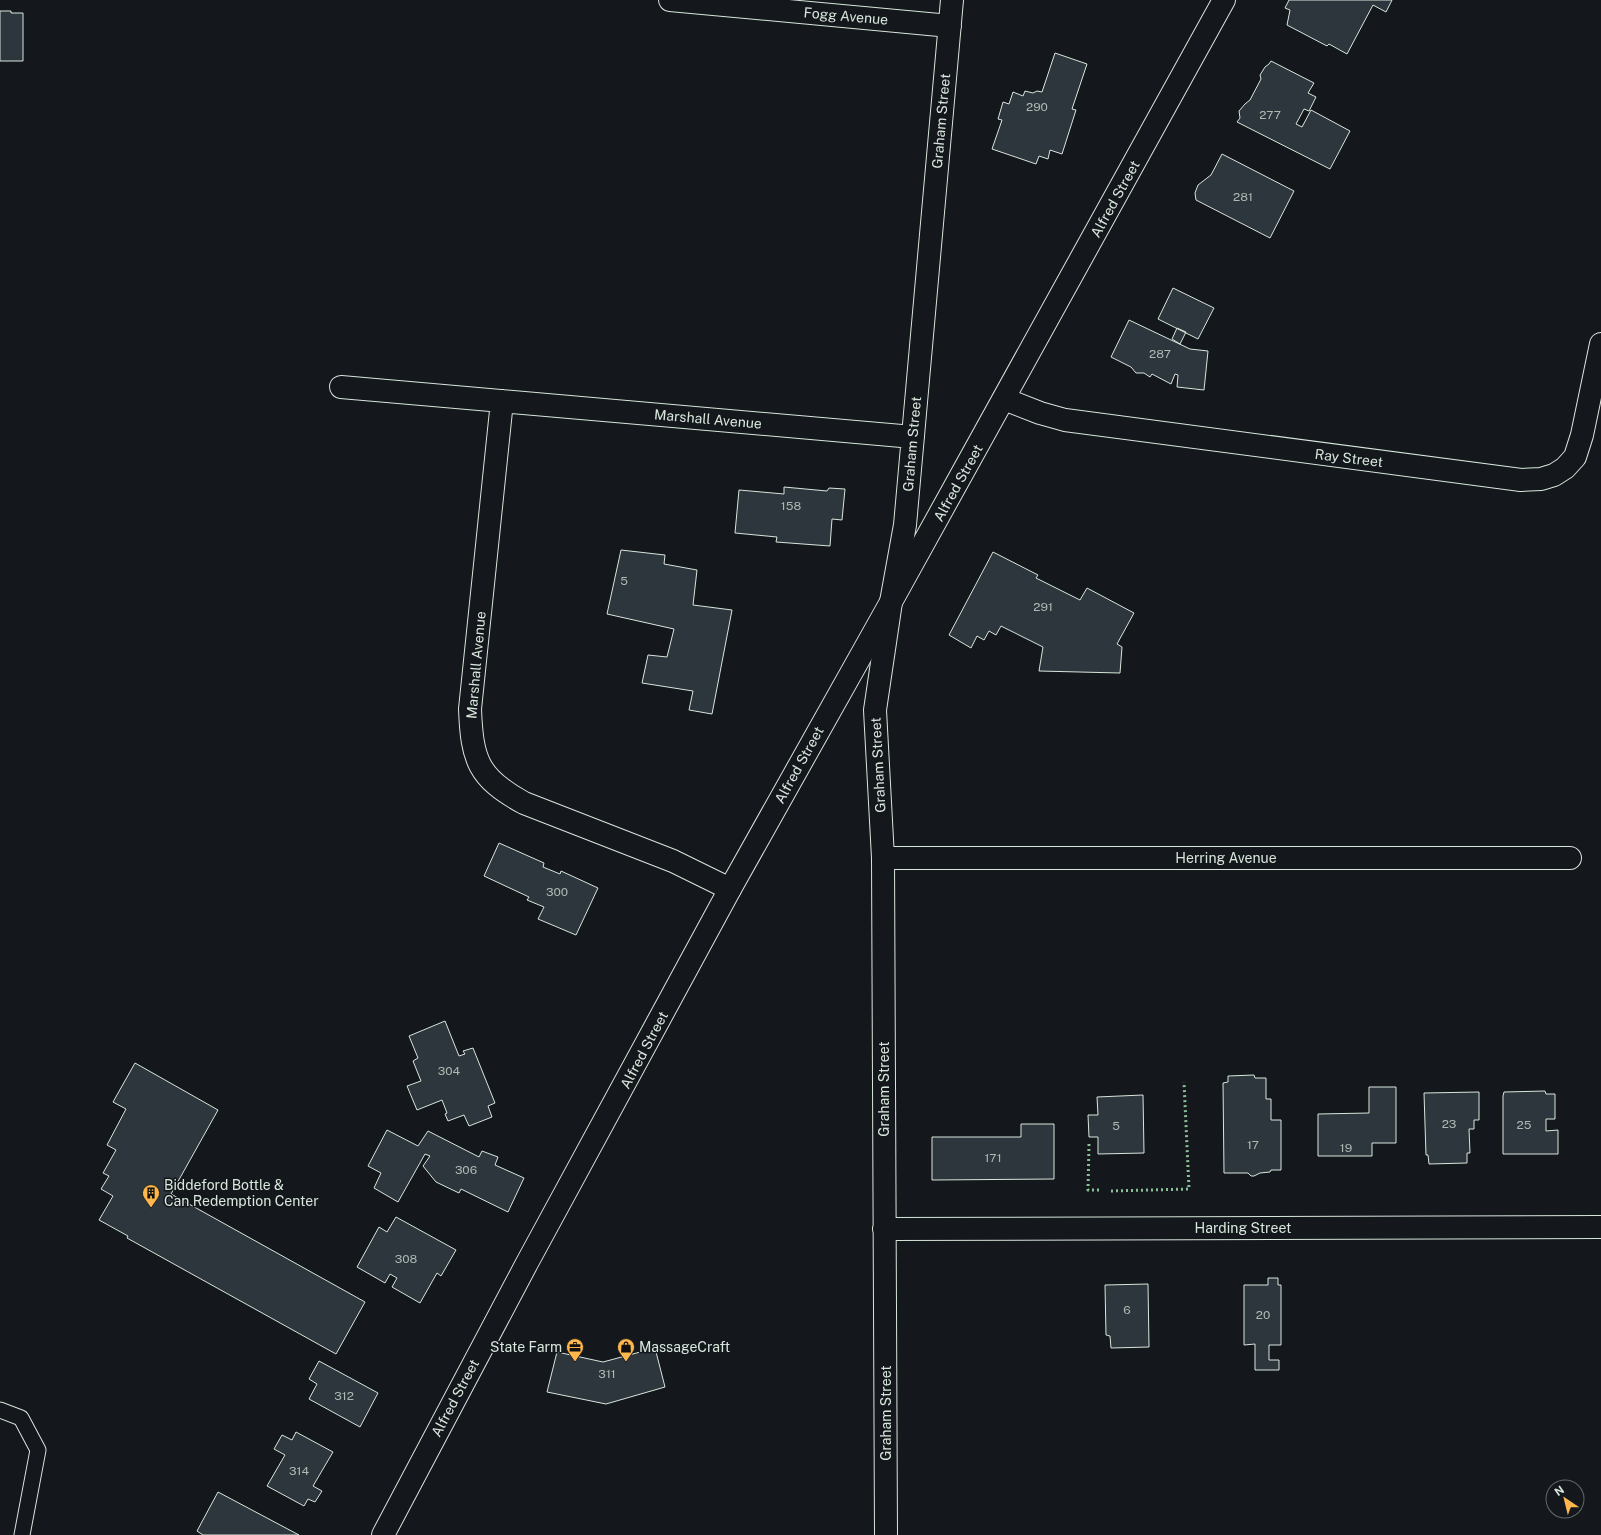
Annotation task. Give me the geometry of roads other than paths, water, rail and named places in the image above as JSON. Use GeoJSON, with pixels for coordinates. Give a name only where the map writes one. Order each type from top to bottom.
{"type":"FeatureCollection","features":[{"type":"Feature","properties":{"kind":"street","name":"Fogg Avenue"},"geometry":{"type":"LineString","coordinates":[[670,0],[950,26]]}},
{"type":"Feature","properties":{"kind":"street","name":"Graham Street"},"geometry":{"type":"LineString","coordinates":[[886,1535],[883,858],[875,710],[905,525],[952,0]]}},
{"type":"Feature","properties":{"kind":"street","name":"Alfred Street"},"geometry":{"type":"LineString","coordinates":[[383,1535],[730,889],[892,602],[1224,0]]}},
{"type":"Feature","properties":{"kind":"street","name":"Ray Street"},"geometry":{"type":"LineString","coordinates":[[1004,399],[1040,413],[1065,420],[1521,480],[1541,479],[1554,475],[1565,468],[1575,457],[1582,435],[1601,344]]}},
{"type":"Feature","properties":{"kind":"street","name":"Marshall Avenue"},"geometry":{"type":"LineString","coordinates":[[341,387],[913,437]]}},
{"type":"Feature","properties":{"kind":"street","name":"Marshall Avenue"},"geometry":{"type":"LineString","coordinates":[[502,401],[470,710],[471,737],[474,752],[481,768],[505,793],[524,803],[673,861],[730,889]]}},
{"type":"Feature","properties":{"kind":"street","name":"Herring Avenue"},"geometry":{"type":"LineString","coordinates":[[883,858],[1570,858]]}},
{"type":"Feature","properties":{"kind":"street","name":"Harding Street"},"geometry":{"type":"LineString","coordinates":[[884,1229],[1601,1227]]}},
{"type":"Feature","properties":{"kind":"lane"},"geometry":{"type":"LineString","coordinates":[[0,1410],[21,1418],[38,1450],[22,1535]]}},
{"type":"Feature","properties":{"kind":"place","name":"Biddeford Bottle & Can Redemption Center"},"geometry":{"type":"Point","coordinates":[151,1208]}},
{"type":"Feature","properties":{"kind":"place","name":"State Farm"},"geometry":{"type":"Point","coordinates":[575,1362]}},
{"type":"Feature","properties":{"kind":"place","name":"MassageCraft"},"geometry":{"type":"Point","coordinates":[626,1362]}}]}
